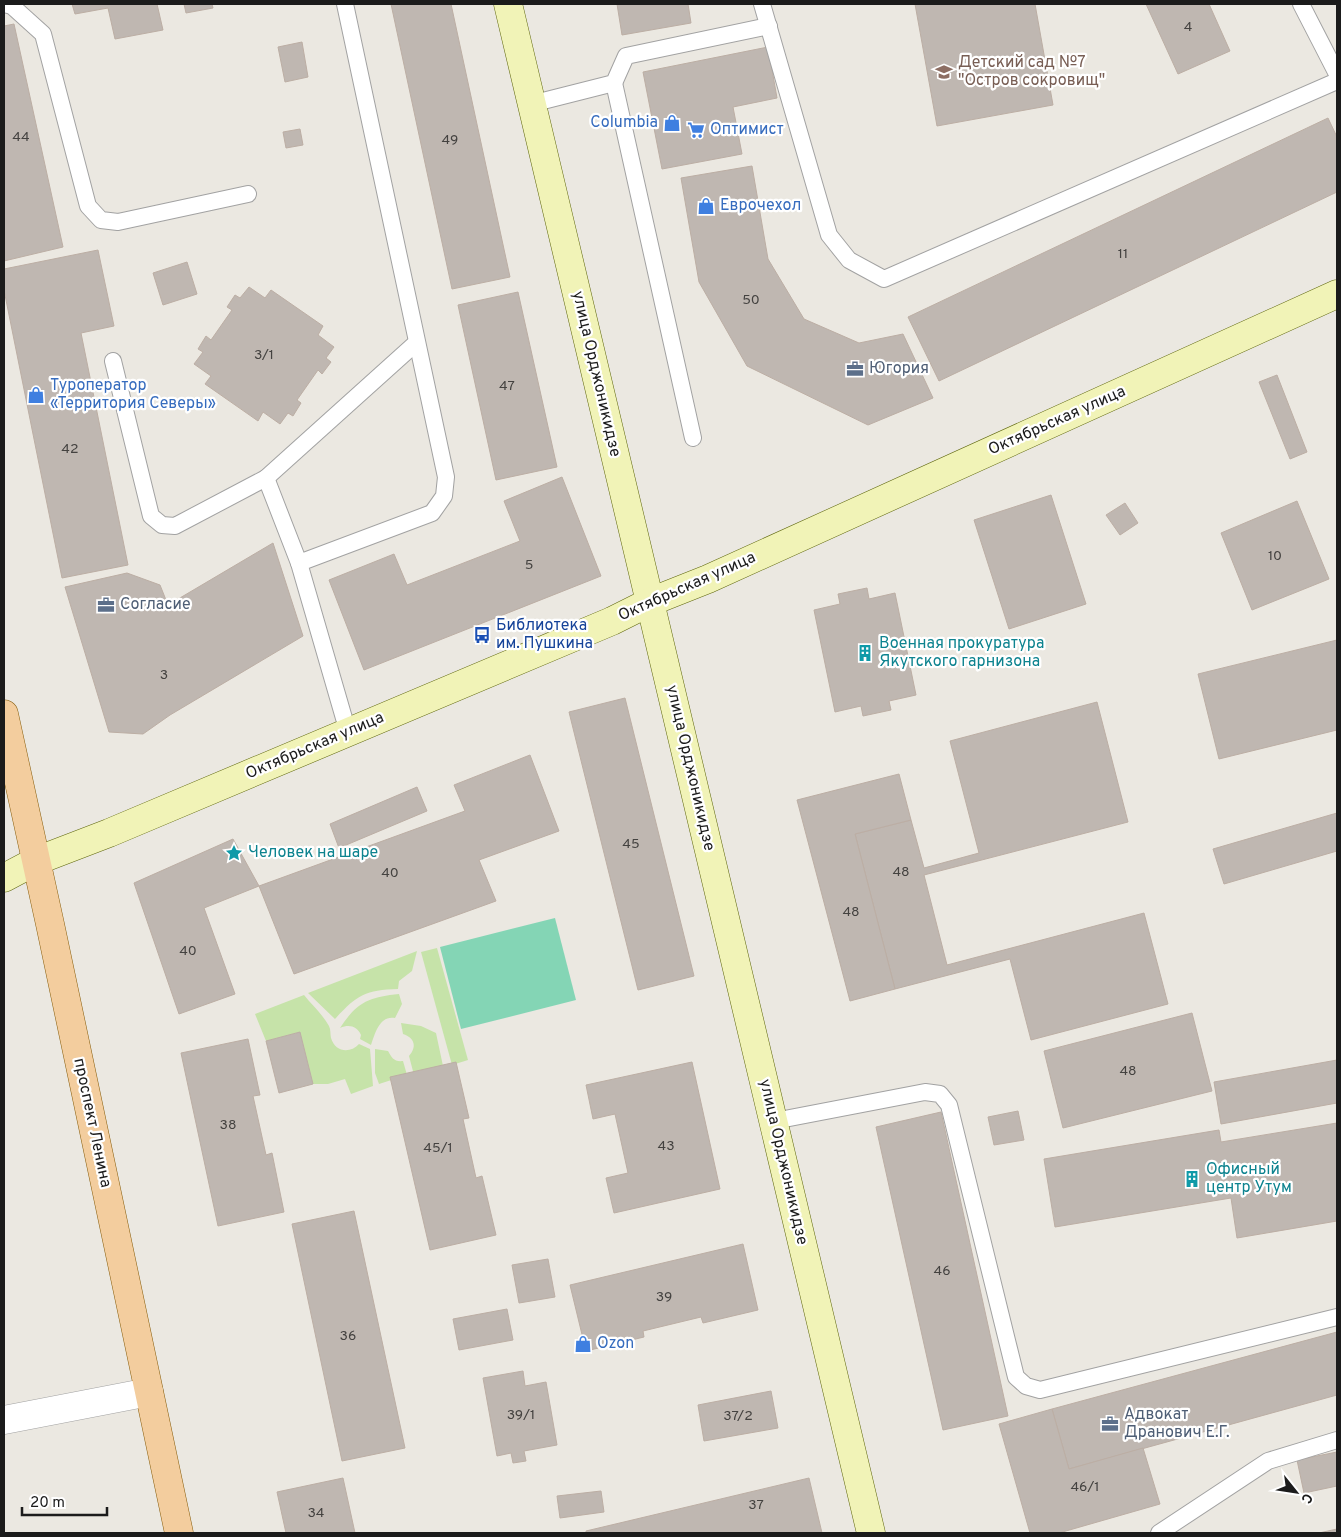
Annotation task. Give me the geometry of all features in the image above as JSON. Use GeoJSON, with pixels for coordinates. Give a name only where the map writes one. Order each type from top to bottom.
{"type":"FeatureCollection","features":[{"type":"Feature","properties":{"kind":"main road","name":"проспект Ленина"},"geometry":{"type":"LineString","coordinates":[[4,714],[178,1533]]}},
{"type":"Feature","properties":{"kind":"street","name":"улица Орджоникидзе"},"geometry":{"type":"LineString","coordinates":[[508,4],[871,1533]]}},
{"type":"Feature","properties":{"kind":"street","name":"Октябрьская улица"},"geometry":{"type":"LineString","coordinates":[[4,878],[36,861],[109,833],[708,579],[1337,294]]}},
{"type":"Feature","properties":{"kind":"street"},"geometry":{"type":"LineString","coordinates":[[4,1420],[149,1392]]}},
{"type":"Feature","properties":{"kind":"lane"},"geometry":{"type":"LineString","coordinates":[[4,4],[12,6],[43,34],[88,206],[101,220],[118,222],[248,194]]}},
{"type":"Feature","properties":{"kind":"lane"},"geometry":{"type":"LineString","coordinates":[[299,563],[432,513],[444,496],[446,477],[345,4]]}},
{"type":"Feature","properties":{"kind":"lane"},"geometry":{"type":"LineString","coordinates":[[762,4],[829,235],[849,260],[884,279],[1337,81]]}},
{"type":"Feature","properties":{"kind":"lane"},"geometry":{"type":"LineString","coordinates":[[1301,4],[1337,74]]}},
{"type":"Feature","properties":{"kind":"lane"},"geometry":{"type":"LineString","coordinates":[[693,438],[614,83],[626,56],[769,26]]}},
{"type":"Feature","properties":{"kind":"lane"},"geometry":{"type":"LineString","coordinates":[[532,104],[614,83]]}},
{"type":"Feature","properties":{"kind":"lane"},"geometry":{"type":"LineString","coordinates":[[113,361],[151,516],[162,525],[175,526],[266,478],[416,343]]}},
{"type":"Feature","properties":{"kind":"lane"},"geometry":{"type":"LineString","coordinates":[[266,478],[299,563],[348,732]]}},
{"type":"Feature","properties":{"kind":"lane"},"geometry":{"type":"LineString","coordinates":[[774,1121],[925,1092],[940,1094],[949,1105],[1016,1377],[1026,1386],[1040,1390],[1337,1317]]}},
{"type":"Feature","properties":{"kind":"lane"},"geometry":{"type":"LineString","coordinates":[[1159,1533],[1268,1461],[1337,1440]]}},
{"type":"Feature","properties":{"kind":"green space"},"geometry":{"type":"Polygon","coordinates":[[[555,918],[576,1000],[461,1029],[440,947],[555,918]]]}},
{"type":"Feature","properties":{"kind":"green space"},"geometry":{"type":"Polygon","coordinates":[[[437,948],[468,1060],[452,1065],[421,952],[437,948]]]}},
{"type":"Feature","properties":{"kind":"green space"},"geometry":{"type":"Polygon","coordinates":[[[417,951],[412,971],[399,981],[398,989],[362,995],[349,1004],[335,1019],[308,993],[417,951]]]}},
{"type":"Feature","properties":{"kind":"green space"},"geometry":{"type":"Polygon","coordinates":[[[399,994],[402,1004],[395,1018],[385,1019],[382,1022],[376,1030],[371,1045],[360,1039],[361,1035],[355,1028],[347,1026],[340,1028],[352,1012],[365,1002],[399,994]]]}},
{"type":"Feature","properties":{"kind":"green space"},"geometry":{"type":"Polygon","coordinates":[[[304,995],[327,1022],[333,1043],[339,1049],[351,1049],[359,1044],[370,1049],[373,1086],[351,1094],[345,1079],[328,1084],[313,1084],[300,1032],[266,1041],[255,1014],[304,995]]]}},
{"type":"Feature","properties":{"kind":"green space"},"geometry":{"type":"Polygon","coordinates":[[[401,1023],[421,1026],[436,1033],[443,1066],[414,1075],[409,1056],[412,1053],[414,1043],[403,1034],[401,1023]]]}},
{"type":"Feature","properties":{"kind":"green space"},"geometry":{"type":"Polygon","coordinates":[[[375,1049],[388,1051],[397,1061],[403,1061],[407,1075],[379,1084],[375,1073],[375,1049]]]}},
{"type":"Feature","properties":{"kind":"building"},"geometry":{"type":"Polygon","coordinates":[[[72,4],[157,4],[163,30],[115,39],[108,8],[75,14],[72,4]]]}},
{"type":"Feature","properties":{"kind":"building"},"geometry":{"type":"Polygon","coordinates":[[[184,4],[212,4],[213,8],[186,13],[184,4]]]}},
{"type":"Feature","properties":{"kind":"building"},"geometry":{"type":"Polygon","coordinates":[[[391,4],[451,4],[510,277],[452,289],[391,4]]]}},
{"type":"Feature","properties":{"kind":"building"},"geometry":{"type":"Polygon","coordinates":[[[617,4],[688,4],[691,23],[622,35],[617,4]]]}},
{"type":"Feature","properties":{"kind":"building"},"geometry":{"type":"Polygon","coordinates":[[[915,4],[1035,4],[1053,105],[937,126],[915,4]]]}},
{"type":"Feature","properties":{"kind":"building"},"geometry":{"type":"Polygon","coordinates":[[[1146,4],[1209,4],[1230,51],[1178,74],[1146,4]]]}},
{"type":"Feature","properties":{"kind":"building"},"geometry":{"type":"Polygon","coordinates":[[[14,24],[63,247],[4,261],[4,26],[14,24]]]}},
{"type":"Feature","properties":{"kind":"building"},"geometry":{"type":"Polygon","coordinates":[[[302,42],[308,77],[285,82],[278,47],[302,42]]]}},
{"type":"Feature","properties":{"kind":"building","name":"Оптимист"},"geometry":{"type":"Polygon","coordinates":[[[768,47],[777,98],[733,107],[742,154],[662,169],[643,72],[768,47]]]}},
{"type":"Feature","properties":{"kind":"building"},"geometry":{"type":"Polygon","coordinates":[[[1328,118],[1337,137],[1337,192],[939,381],[908,317],[1328,118]]]}},
{"type":"Feature","properties":{"kind":"building"},"geometry":{"type":"Polygon","coordinates":[[[300,129],[303,145],[286,148],[283,132],[300,129]]]}},
{"type":"Feature","properties":{"kind":"building"},"geometry":{"type":"Polygon","coordinates":[[[752,166],[768,259],[804,319],[859,343],[903,334],[933,398],[868,425],[747,366],[699,282],[681,178],[752,166]]]}},
{"type":"Feature","properties":{"kind":"building"},"geometry":{"type":"Polygon","coordinates":[[[98,250],[114,326],[81,333],[128,565],[62,578],[4,290],[4,269],[98,250]]]}},
{"type":"Feature","properties":{"kind":"building"},"geometry":{"type":"Polygon","coordinates":[[[187,262],[197,294],[163,305],[153,273],[187,262]]]}},
{"type":"Feature","properties":{"kind":"building"},"geometry":{"type":"Polygon","coordinates":[[[249,287],[265,298],[271,290],[323,326],[318,335],[334,347],[326,358],[331,362],[322,374],[318,370],[297,400],[301,403],[293,416],[288,413],[280,424],[263,412],[258,421],[205,384],[211,376],[194,364],[203,352],[198,349],[206,336],[211,340],[232,310],[227,307],[235,295],[240,298],[249,287]]]}},
{"type":"Feature","properties":{"kind":"building"},"geometry":{"type":"Polygon","coordinates":[[[518,292],[557,467],[496,480],[458,305],[518,292]]]}},
{"type":"Feature","properties":{"kind":"building"},"geometry":{"type":"Polygon","coordinates":[[[1277,375],[1307,452],[1290,459],[1259,382],[1277,375]]]}},
{"type":"Feature","properties":{"kind":"building"},"geometry":{"type":"Polygon","coordinates":[[[562,477],[601,576],[364,670],[329,580],[394,554],[407,585],[520,541],[504,501],[562,477]]]}},
{"type":"Feature","properties":{"kind":"building"},"geometry":{"type":"Polygon","coordinates":[[[1051,495],[1086,604],[1009,629],[974,520],[1051,495]]]}},
{"type":"Feature","properties":{"kind":"building"},"geometry":{"type":"Polygon","coordinates":[[[1297,501],[1329,579],[1252,610],[1221,533],[1297,501]]]}},
{"type":"Feature","properties":{"kind":"building"},"geometry":{"type":"Polygon","coordinates":[[[1125,503],[1138,523],[1120,535],[1106,515],[1125,503]]]}},
{"type":"Feature","properties":{"kind":"building"},"geometry":{"type":"Polygon","coordinates":[[[273,543],[303,636],[170,715],[143,734],[109,732],[65,587],[127,573],[160,585],[168,605],[273,543]]]}},
{"type":"Feature","properties":{"kind":"building","name":"Военная прокуратура Якутского гарнизона"},"geometry":{"type":"Polygon","coordinates":[[[867,588],[869,599],[895,593],[916,695],[889,701],[891,710],[863,716],[861,706],[835,712],[814,610],[840,604],[838,594],[867,588]]]}},
{"type":"Feature","properties":{"kind":"building"},"geometry":{"type":"Polygon","coordinates":[[[1337,640],[1337,730],[1219,759],[1198,674],[1337,640]]]}},
{"type":"Feature","properties":{"kind":"building"},"geometry":{"type":"Polygon","coordinates":[[[625,698],[694,976],[638,990],[569,712],[625,698]]]}},
{"type":"Feature","properties":{"kind":"building"},"geometry":{"type":"Polygon","coordinates":[[[1097,702],[1128,822],[924,875],[947,965],[1144,913],[1168,1004],[1031,1040],[1010,959],[895,989],[855,834],[911,820],[924,868],[979,853],[950,741],[1097,702]]]}},
{"type":"Feature","properties":{"kind":"building"},"geometry":{"type":"Polygon","coordinates":[[[530,755],[559,831],[479,860],[496,901],[294,974],[259,886],[465,811],[454,785],[530,755]]]}},
{"type":"Feature","properties":{"kind":"building"},"geometry":{"type":"Polygon","coordinates":[[[899,774],[911,820],[855,834],[895,989],[850,1001],[797,800],[899,774]]]}},
{"type":"Feature","properties":{"kind":"building"},"geometry":{"type":"Polygon","coordinates":[[[417,787],[427,811],[339,848],[330,824],[417,787]]]}},
{"type":"Feature","properties":{"kind":"building"},"geometry":{"type":"Polygon","coordinates":[[[1337,813],[1337,851],[1224,884],[1213,849],[1337,813]]]}},
{"type":"Feature","properties":{"kind":"building"},"geometry":{"type":"Polygon","coordinates":[[[233,839],[259,886],[204,908],[235,994],[179,1014],[134,883],[233,839]]]}},
{"type":"Feature","properties":{"kind":"building"},"geometry":{"type":"Polygon","coordinates":[[[1192,1013],[1212,1091],[1063,1128],[1044,1051],[1192,1013]]]}},
{"type":"Feature","properties":{"kind":"building"},"geometry":{"type":"Polygon","coordinates":[[[300,1032],[313,1084],[279,1093],[266,1041],[300,1032]]]}},
{"type":"Feature","properties":{"kind":"building"},"geometry":{"type":"Polygon","coordinates":[[[248,1039],[260,1095],[253,1096],[266,1155],[272,1153],[284,1212],[218,1226],[181,1053],[248,1039]]]}},
{"type":"Feature","properties":{"kind":"building"},"geometry":{"type":"Polygon","coordinates":[[[1337,1060],[1337,1103],[1221,1124],[1214,1082],[1337,1060]]]}},
{"type":"Feature","properties":{"kind":"building"},"geometry":{"type":"Polygon","coordinates":[[[456,1062],[469,1118],[463,1119],[476,1178],[482,1176],[496,1235],[430,1250],[390,1077],[456,1062]]]}},
{"type":"Feature","properties":{"kind":"building"},"geometry":{"type":"Polygon","coordinates":[[[692,1062],[720,1189],[614,1213],[606,1178],[628,1173],[615,1114],[593,1119],[586,1085],[692,1062]]]}},
{"type":"Feature","properties":{"kind":"building"},"geometry":{"type":"Polygon","coordinates":[[[1018,1111],[1024,1140],[994,1145],[988,1117],[1018,1111]]]}},
{"type":"Feature","properties":{"kind":"building"},"geometry":{"type":"Polygon","coordinates":[[[941,1112],[1008,1416],[943,1430],[876,1127],[941,1112]]]}},
{"type":"Feature","properties":{"kind":"building","name":"Офисный центр Утум"},"geometry":{"type":"Polygon","coordinates":[[[1337,1123],[1337,1221],[1237,1238],[1231,1198],[1055,1227],[1044,1159],[1219,1130],[1221,1142],[1337,1123]]]}},
{"type":"Feature","properties":{"kind":"building"},"geometry":{"type":"Polygon","coordinates":[[[354,1211],[405,1448],[342,1461],[292,1224],[354,1211]]]}},
{"type":"Feature","properties":{"kind":"building"},"geometry":{"type":"Polygon","coordinates":[[[743,1244],[758,1310],[703,1323],[701,1317],[643,1331],[644,1337],[586,1351],[570,1285],[743,1244]]]}},
{"type":"Feature","properties":{"kind":"building"},"geometry":{"type":"Polygon","coordinates":[[[548,1259],[555,1297],[519,1303],[512,1265],[548,1259]]]}},
{"type":"Feature","properties":{"kind":"building"},"geometry":{"type":"Polygon","coordinates":[[[507,1309],[513,1340],[459,1350],[453,1319],[507,1309]]]}},
{"type":"Feature","properties":{"kind":"building"},"geometry":{"type":"Polygon","coordinates":[[[1337,1332],[1337,1395],[1069,1469],[1052,1409],[1337,1332]]]}},
{"type":"Feature","properties":{"kind":"building"},"geometry":{"type":"Polygon","coordinates":[[[523,1371],[525,1386],[546,1382],[557,1445],[524,1451],[526,1461],[513,1463],[511,1453],[497,1456],[483,1378],[523,1371]]]}},
{"type":"Feature","properties":{"kind":"building"},"geometry":{"type":"Polygon","coordinates":[[[771,1391],[778,1428],[704,1441],[698,1405],[771,1391]]]}},
{"type":"Feature","properties":{"kind":"building"},"geometry":{"type":"Polygon","coordinates":[[[1052,1409],[1069,1469],[1143,1448],[1160,1504],[1059,1533],[1030,1533],[999,1424],[1052,1409]]]}},
{"type":"Feature","properties":{"kind":"building"},"geometry":{"type":"Polygon","coordinates":[[[1337,1452],[1337,1486],[1304,1493],[1297,1460],[1337,1452]]]}},
{"type":"Feature","properties":{"kind":"building"},"geometry":{"type":"Polygon","coordinates":[[[343,1478],[355,1533],[286,1533],[277,1492],[343,1478]]]}},
{"type":"Feature","properties":{"kind":"building"},"geometry":{"type":"Polygon","coordinates":[[[809,1478],[822,1533],[586,1533],[586,1531],[809,1478]]]}},
{"type":"Feature","properties":{"kind":"building"},"geometry":{"type":"Polygon","coordinates":[[[601,1491],[604,1512],[560,1518],[557,1496],[601,1491]]]}},
{"type":"Feature","properties":{"kind":"building"},"geometry":{"type":"Polygon","coordinates":[[[1337,1529],[1337,1533],[1319,1533],[1337,1529]]]}},
{"type":"Feature","properties":{"kind":"place","name":"Детский сад №7 \"Остров сокровищ\""},"geometry":{"type":"Point","coordinates":[944,72]}},
{"type":"Feature","properties":{"kind":"place","name":"Columbia"},"geometry":{"type":"Point","coordinates":[672,123]}},
{"type":"Feature","properties":{"kind":"place","name":"Оптимист"},"geometry":{"type":"Point","coordinates":[696,130]}},
{"type":"Feature","properties":{"kind":"place","name":"Еврочехол"},"geometry":{"type":"Point","coordinates":[706,206]}},
{"type":"Feature","properties":{"kind":"place","name":"Югория"},"geometry":{"type":"Point","coordinates":[855,369]}},
{"type":"Feature","properties":{"kind":"place","name":"Туроператор «Территория Северы»"},"geometry":{"type":"Point","coordinates":[36,395]}},
{"type":"Feature","properties":{"kind":"place","name":"Согласие"},"geometry":{"type":"Point","coordinates":[106,605]}},
{"type":"Feature","properties":{"kind":"place","name":"Библиотека им. Пушкина"},"geometry":{"type":"Point","coordinates":[482,635]}},
{"type":"Feature","properties":{"kind":"place","name":"Военная прокуратура Якутского гарнизона"},"geometry":{"type":"Point","coordinates":[865,653]}},
{"type":"Feature","properties":{"kind":"place","name":"Человек на шаре"},"geometry":{"type":"Point","coordinates":[234,853]}},
{"type":"Feature","properties":{"kind":"place","name":"Офисный центр Утум"},"geometry":{"type":"Point","coordinates":[1192,1179]}},
{"type":"Feature","properties":{"kind":"place","name":"Ozon"},"geometry":{"type":"Point","coordinates":[583,1344]}},
{"type":"Feature","properties":{"kind":"place","name":"Адвокат Дранович Е.Г."},"geometry":{"type":"Point","coordinates":[1110,1424]}}]}
